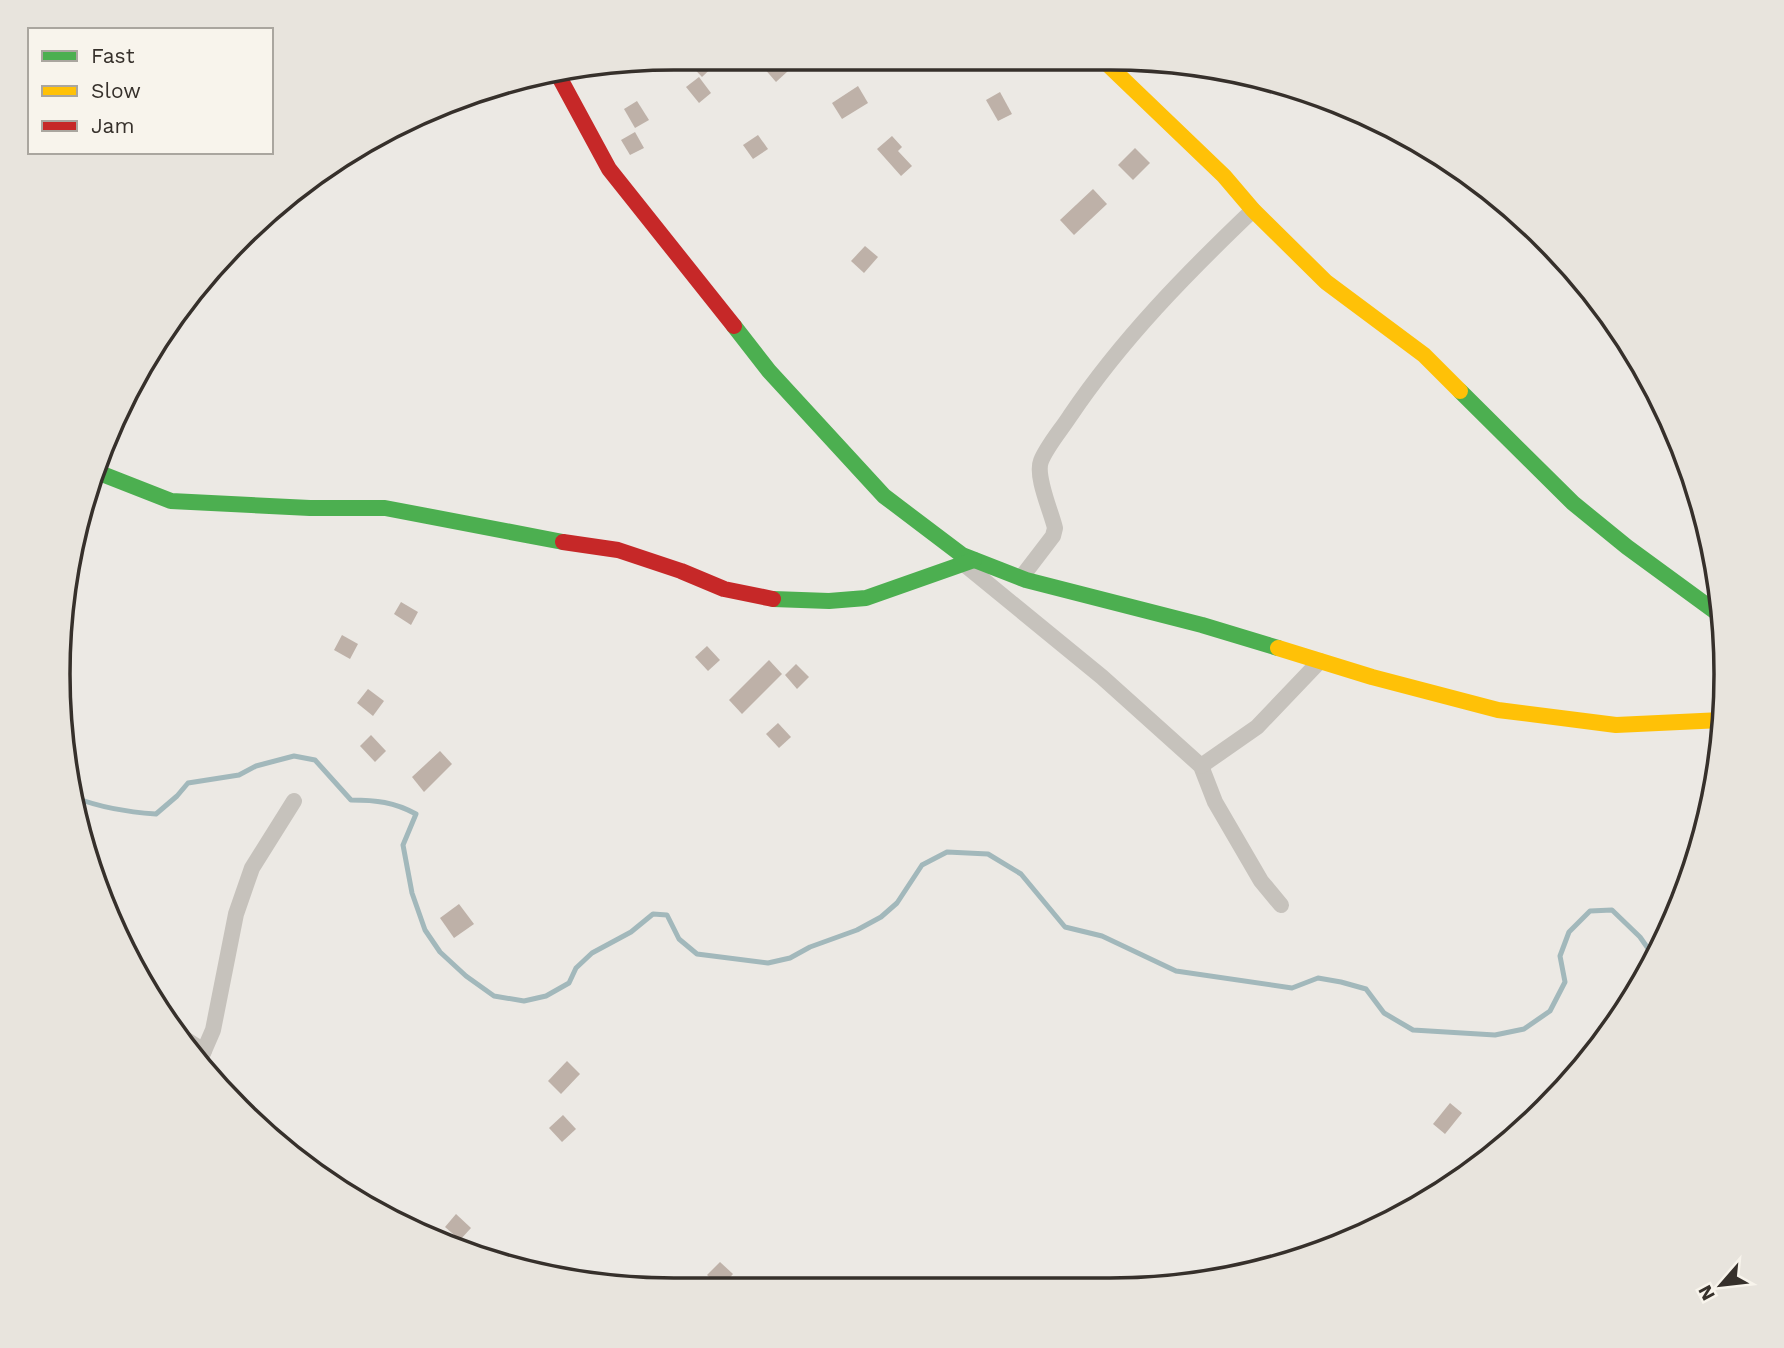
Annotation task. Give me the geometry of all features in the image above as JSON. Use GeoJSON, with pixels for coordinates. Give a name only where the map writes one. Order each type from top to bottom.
{"type":"FeatureCollection","features":[{"type":"Feature","properties":{"kind":"street"},"geometry":{"type":"LineString","coordinates":[[1114,70],[1224,176],[1253,210],[1326,282],[1424,355],[1573,503],[1627,547],[1710,608]]}},
{"type":"Feature","properties":{"kind":"street"},"geometry":{"type":"LineString","coordinates":[[561,81],[609,169],[769,371],[884,496],[962,555],[1201,766],[1215,802],[1261,881],[1281,905]]}},
{"type":"Feature","properties":{"kind":"street"},"geometry":{"type":"LineString","coordinates":[[1021,578],[1053,536],[1055,528],[1039,474],[1045,454],[1088,391],[1152,311],[1253,210]]}},
{"type":"Feature","properties":{"kind":"street"},"geometry":{"type":"LineString","coordinates":[[104,475],[171,501],[385,508],[497,531],[618,550],[724,589],[776,600],[830,601],[866,598],[969,562],[1202,625],[1498,710],[1616,725],[1712,720]]}},
{"type":"Feature","properties":{"kind":"street"},"geometry":{"type":"LineString","coordinates":[[1201,766],[1257,727],[1320,661]]}},
{"type":"Feature","properties":{"kind":"street"},"geometry":{"type":"LineString","coordinates":[[204,1052],[213,1030],[236,914],[252,868],[294,801]]}},
{"type":"Feature","properties":{"kind":"building"},"geometry":{"type":"Polygon","coordinates":[[[695,70],[709,70],[702,77],[695,70]]]}},
{"type":"Feature","properties":{"kind":"building"},"geometry":{"type":"Polygon","coordinates":[[[766,70],[787,70],[788,71],[776,82],[766,70]]]}},
{"type":"Feature","properties":{"kind":"building"},"geometry":{"type":"Polygon","coordinates":[[[699,77],[711,93],[699,103],[686,87],[699,77]]]}},
{"type":"Feature","properties":{"kind":"building"},"geometry":{"type":"Polygon","coordinates":[[[858,86],[868,103],[842,119],[832,103],[858,86]]]}},
{"type":"Feature","properties":{"kind":"building"},"geometry":{"type":"Polygon","coordinates":[[[1000,92],[1012,114],[998,121],[986,100],[1000,92]]]}},
{"type":"Feature","properties":{"kind":"building"},"geometry":{"type":"Polygon","coordinates":[[[637,101],[649,120],[635,128],[624,109],[637,101]]]}},
{"type":"Feature","properties":{"kind":"building"},"geometry":{"type":"Polygon","coordinates":[[[635,132],[644,148],[630,155],[621,140],[635,132]]]}},
{"type":"Feature","properties":{"kind":"building"},"geometry":{"type":"Polygon","coordinates":[[[758,135],[768,149],[753,159],[743,145],[758,135]]]}},
{"type":"Feature","properties":{"kind":"building"},"geometry":{"type":"Polygon","coordinates":[[[892,136],[902,147],[898,151],[912,166],[901,176],[877,149],[892,136]]]}},
{"type":"Feature","properties":{"kind":"building"},"geometry":{"type":"Polygon","coordinates":[[[1135,148],[1150,163],[1133,180],[1118,165],[1135,148]]]}},
{"type":"Feature","properties":{"kind":"building"},"geometry":{"type":"Polygon","coordinates":[[[1093,189],[1107,204],[1074,235],[1060,220],[1093,189]]]}},
{"type":"Feature","properties":{"kind":"building"},"geometry":{"type":"Polygon","coordinates":[[[865,246],[878,257],[864,273],[851,261],[865,246]]]}},
{"type":"Feature","properties":{"kind":"building"},"geometry":{"type":"Polygon","coordinates":[[[401,602],[418,612],[411,625],[394,614],[401,602]]]}},
{"type":"Feature","properties":{"kind":"building"},"geometry":{"type":"Polygon","coordinates":[[[342,635],[358,644],[350,659],[334,650],[342,635]]]}},
{"type":"Feature","properties":{"kind":"building"},"geometry":{"type":"Polygon","coordinates":[[[707,646],[720,660],[708,671],[695,657],[707,646]]]}},
{"type":"Feature","properties":{"kind":"building"},"geometry":{"type":"Polygon","coordinates":[[[769,660],[782,674],[742,714],[729,700],[769,660]]]}},
{"type":"Feature","properties":{"kind":"building"},"geometry":{"type":"Polygon","coordinates":[[[796,664],[809,677],[797,689],[785,675],[796,664]]]}},
{"type":"Feature","properties":{"kind":"building"},"geometry":{"type":"Polygon","coordinates":[[[368,689],[384,701],[373,716],[357,703],[368,689]]]}},
{"type":"Feature","properties":{"kind":"building"},"geometry":{"type":"Polygon","coordinates":[[[778,723],[791,737],[779,748],[766,734],[778,723]]]}},
{"type":"Feature","properties":{"kind":"building"},"geometry":{"type":"Polygon","coordinates":[[[371,735],[386,751],[375,762],[360,746],[371,735]]]}},
{"type":"Feature","properties":{"kind":"building"},"geometry":{"type":"Polygon","coordinates":[[[440,751],[452,764],[424,792],[412,777],[440,751]]]}},
{"type":"Feature","properties":{"kind":"building"},"geometry":{"type":"Polygon","coordinates":[[[459,904],[474,924],[454,938],[440,918],[459,904]]]}},
{"type":"Feature","properties":{"kind":"building"},"geometry":{"type":"Polygon","coordinates":[[[567,1061],[580,1074],[561,1094],[548,1081],[567,1061]]]}},
{"type":"Feature","properties":{"kind":"building"},"geometry":{"type":"Polygon","coordinates":[[[1450,1103],[1462,1113],[1445,1134],[1433,1124],[1450,1103]]]}},
{"type":"Feature","properties":{"kind":"building"},"geometry":{"type":"Polygon","coordinates":[[[563,1115],[576,1129],[562,1142],[549,1128],[563,1115]]]}},
{"type":"Feature","properties":{"kind":"building"},"geometry":{"type":"Polygon","coordinates":[[[456,1214],[471,1228],[461,1239],[445,1227],[456,1214]]]}},
{"type":"Feature","properties":{"kind":"building"},"geometry":{"type":"Polygon","coordinates":[[[720,1262],[733,1274],[729,1278],[710,1278],[707,1275],[720,1262]]]}},
{"type":"Feature","properties":{"kind":"waterway"},"geometry":{"type":"LineString","coordinates":[[84,801],[115,809],[156,814],[188,783],[239,775],[256,766],[294,756],[315,760],[351,800],[385,803],[416,814],[403,845],[412,893],[425,930],[440,952],[466,976],[494,996],[524,1001],[546,996],[569,983],[576,968],[592,953],[631,932],[653,914],[667,915],[679,939],[697,954],[768,963],[790,958],[881,917],[897,903],[922,865],[947,852],[988,854],[1021,874],[1065,927],[1102,936],[1176,971],[1292,988],[1318,978],[1341,982],[1366,989],[1384,1013],[1413,1030],[1495,1035],[1524,1029],[1550,1011],[1565,982],[1560,956],[1569,932],[1590,911],[1612,910],[1648,948]]}},
{"type":"Feature","properties":{"kind":"traffic: fast"},"geometry":{"type":"LineString","coordinates":[[734,326],[769,371],[884,496],[962,555],[1026,580],[1202,625],[1278,648]]}},
{"type":"Feature","properties":{"kind":"traffic: fast"},"geometry":{"type":"LineString","coordinates":[[1460,391],[1573,503],[1627,547],[1710,608]]}},
{"type":"Feature","properties":{"kind":"traffic: fast"},"geometry":{"type":"LineString","coordinates":[[104,475],[171,501],[310,508],[385,508],[563,542]]}},
{"type":"Feature","properties":{"kind":"traffic: fast"},"geometry":{"type":"LineString","coordinates":[[773,599],[829,601],[866,598],[974,560]]}},
{"type":"Feature","properties":{"kind":"traffic: slow"},"geometry":{"type":"LineString","coordinates":[[1114,70],[1224,176],[1253,210],[1326,282],[1424,355],[1460,391]]}},
{"type":"Feature","properties":{"kind":"traffic: slow"},"geometry":{"type":"LineString","coordinates":[[1278,648],[1372,677],[1498,710],[1616,725],[1712,720]]}},
{"type":"Feature","properties":{"kind":"traffic: jam"},"geometry":{"type":"LineString","coordinates":[[561,81],[609,169],[734,326]]}},
{"type":"Feature","properties":{"kind":"traffic: jam"},"geometry":{"type":"LineString","coordinates":[[563,542],[618,550],[724,589],[773,599]]}}]}
